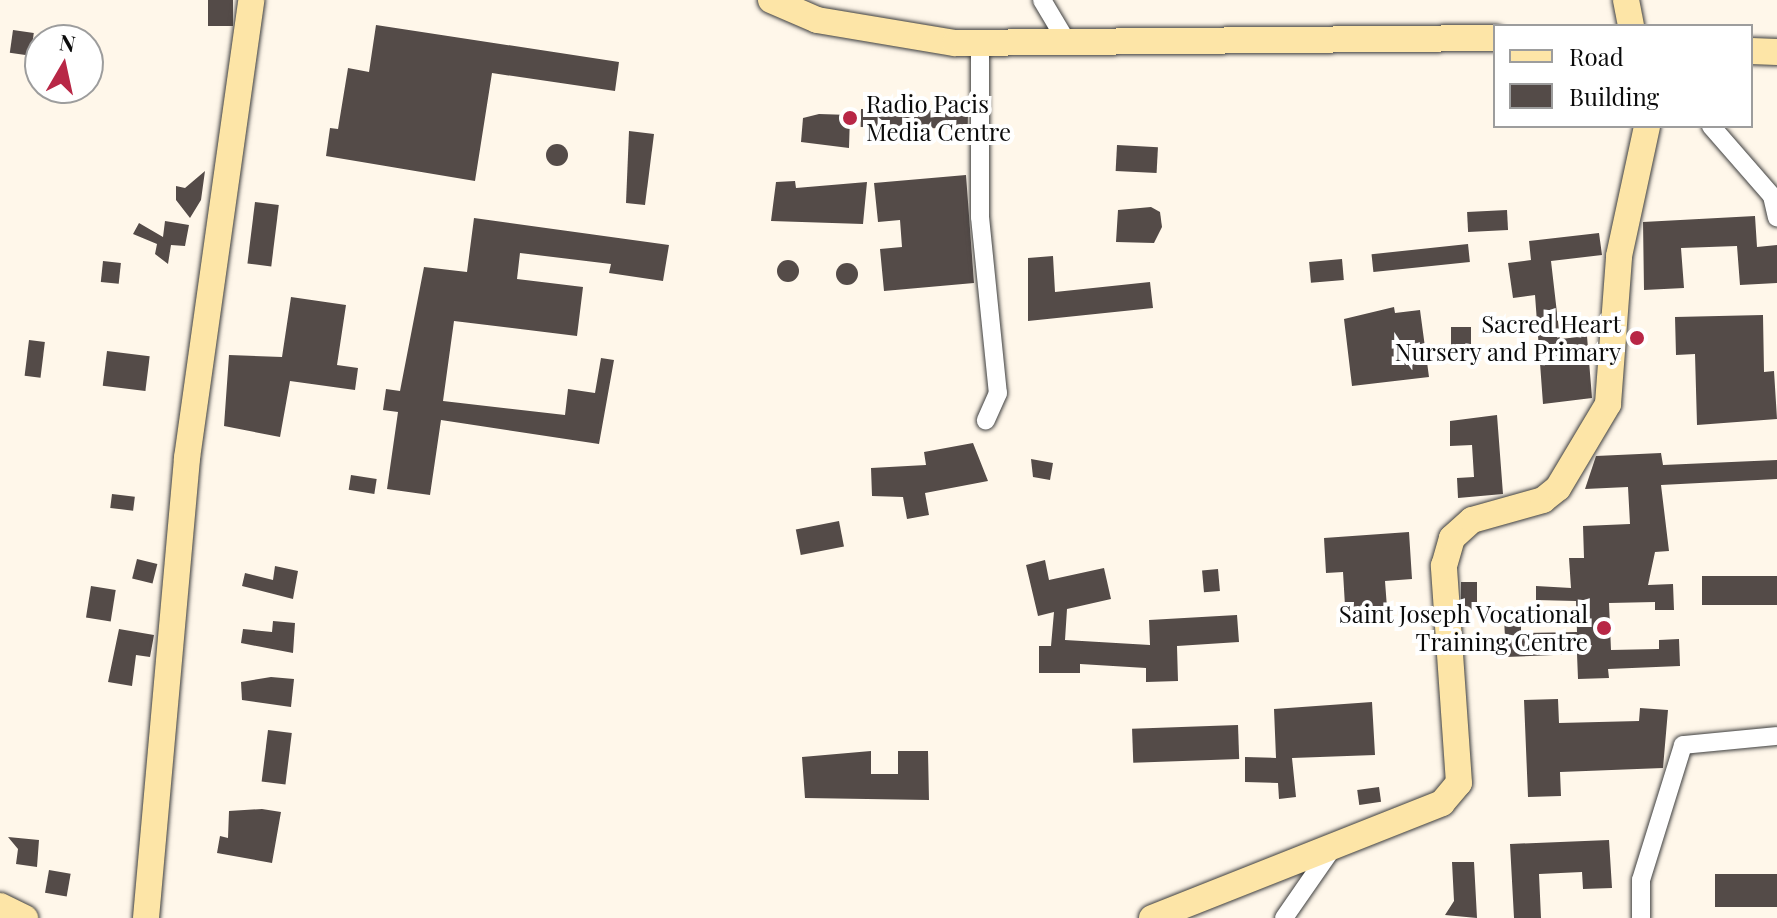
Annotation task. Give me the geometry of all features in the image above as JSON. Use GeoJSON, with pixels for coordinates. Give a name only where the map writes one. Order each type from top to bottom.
{"type":"FeatureCollection","features":[{"type":"Feature","properties":{"kind":"street"},"geometry":{"type":"LineString","coordinates":[[146,918],[187,458],[251,0]]}},
{"type":"Feature","properties":{"kind":"street"},"geometry":{"type":"LineString","coordinates":[[771,0],[817,20],[980,43],[1493,38]]}},
{"type":"Feature","properties":{"kind":"street"},"geometry":{"type":"LineString","coordinates":[[1042,0],[1067,42]]}},
{"type":"Feature","properties":{"kind":"street"},"geometry":{"type":"LineString","coordinates":[[1626,0],[1631,24]]}},
{"type":"Feature","properties":{"kind":"street"},"geometry":{"type":"LineString","coordinates":[[980,43],[980,217],[998,393],[986,420]]}},
{"type":"Feature","properties":{"kind":"street"},"geometry":{"type":"LineString","coordinates":[[1753,51],[1777,52]]}},
{"type":"Feature","properties":{"kind":"street"},"geometry":{"type":"LineString","coordinates":[[1152,918],[1331,850],[1442,803],[1459,783],[1444,566],[1452,538],[1472,520],[1543,500],[1558,488],[1608,404],[1619,256],[1647,128]]}},
{"type":"Feature","properties":{"kind":"street"},"geometry":{"type":"LineString","coordinates":[[1713,128],[1772,196],[1777,217]]}},
{"type":"Feature","properties":{"kind":"street"},"geometry":{"type":"LineString","coordinates":[[1641,918],[1641,880],[1683,745],[1777,736]]}},
{"type":"Feature","properties":{"kind":"street"},"geometry":{"type":"LineString","coordinates":[[1284,918],[1331,850]]}},
{"type":"Feature","properties":{"kind":"street"},"geometry":{"type":"LineString","coordinates":[[0,906],[25,918]]}},
{"type":"Feature","properties":{"kind":"building"},"geometry":{"type":"Polygon","coordinates":[[[208,0],[233,0],[233,26],[208,26],[208,0]]]}},
{"type":"Feature","properties":{"kind":"building"},"geometry":{"type":"Polygon","coordinates":[[[376,25],[619,62],[615,91],[492,73],[475,181],[326,156],[330,128],[338,129],[348,68],[369,72],[376,25]]]}},
{"type":"Feature","properties":{"kind":"building"},"geometry":{"type":"Polygon","coordinates":[[[13,30],[24,32],[24,55],[10,53],[13,30]]]}},
{"type":"Feature","properties":{"kind":"building"},"geometry":{"type":"Polygon","coordinates":[[[861,109],[968,111],[968,129],[861,127],[861,109]]]}},
{"type":"Feature","properties":{"kind":"building"},"geometry":{"type":"Polygon","coordinates":[[[819,114],[850,115],[849,148],[801,142],[803,118],[819,114]]]}},
{"type":"Feature","properties":{"kind":"building"},"geometry":{"type":"Polygon","coordinates":[[[629,131],[654,134],[645,205],[626,203],[629,131]]]}},
{"type":"Feature","properties":{"kind":"building"},"geometry":{"type":"Polygon","coordinates":[[[557,144],[565,147],[568,155],[565,163],[557,166],[549,163],[546,155],[549,147],[557,144]]]}},
{"type":"Feature","properties":{"kind":"building"},"geometry":{"type":"Polygon","coordinates":[[[1117,145],[1158,147],[1157,173],[1116,171],[1117,145]]]}},
{"type":"Feature","properties":{"kind":"building"},"geometry":{"type":"Polygon","coordinates":[[[205,171],[201,200],[190,218],[176,200],[176,186],[185,188],[205,171]]]}},
{"type":"Feature","properties":{"kind":"building"},"geometry":{"type":"Polygon","coordinates":[[[966,175],[974,283],[884,291],[880,249],[902,247],[900,220],[878,222],[874,183],[966,175]]]}},
{"type":"Feature","properties":{"kind":"building"},"geometry":{"type":"Polygon","coordinates":[[[795,181],[796,188],[867,182],[863,224],[771,221],[776,182],[795,181]]]}},
{"type":"Feature","properties":{"kind":"building"},"geometry":{"type":"Polygon","coordinates":[[[255,202],[279,205],[271,266],[247,264],[255,202]]]}},
{"type":"Feature","properties":{"kind":"building"},"geometry":{"type":"Polygon","coordinates":[[[1151,207],[1160,212],[1162,227],[1154,243],[1116,242],[1118,210],[1151,207]]]}},
{"type":"Feature","properties":{"kind":"building"},"geometry":{"type":"Polygon","coordinates":[[[1507,210],[1508,230],[1468,232],[1467,212],[1507,210]]]}},
{"type":"Feature","properties":{"kind":"building"},"geometry":{"type":"Polygon","coordinates":[[[1755,216],[1757,247],[1777,245],[1777,283],[1740,285],[1737,246],[1681,248],[1684,288],[1644,290],[1643,222],[1755,216]]]}},
{"type":"Feature","properties":{"kind":"building"},"geometry":{"type":"Polygon","coordinates":[[[474,218],[669,245],[663,281],[609,273],[611,264],[520,253],[517,279],[583,287],[577,336],[454,321],[443,401],[565,415],[568,389],[595,393],[601,358],[614,360],[599,444],[441,420],[430,495],[387,489],[398,412],[383,410],[386,389],[400,391],[424,267],[467,272],[474,218]]]}},
{"type":"Feature","properties":{"kind":"building"},"geometry":{"type":"Polygon","coordinates":[[[165,221],[189,225],[185,246],[171,245],[168,264],[155,254],[157,244],[133,234],[139,223],[163,237],[165,221]]]}},
{"type":"Feature","properties":{"kind":"building"},"geometry":{"type":"Polygon","coordinates":[[[1599,233],[1602,255],[1551,261],[1560,339],[1587,336],[1592,398],[1543,404],[1535,295],[1513,298],[1508,263],[1531,260],[1529,241],[1599,233]]]}},
{"type":"Feature","properties":{"kind":"building"},"geometry":{"type":"Polygon","coordinates":[[[1468,244],[1470,262],[1373,272],[1372,254],[1468,244]]]}},
{"type":"Feature","properties":{"kind":"building"},"geometry":{"type":"Polygon","coordinates":[[[1053,256],[1055,292],[1150,282],[1153,308],[1028,321],[1028,258],[1053,256]]]}},
{"type":"Feature","properties":{"kind":"building"},"geometry":{"type":"Polygon","coordinates":[[[1342,259],[1344,280],[1311,283],[1309,262],[1342,259]]]}},
{"type":"Feature","properties":{"kind":"building"},"geometry":{"type":"Polygon","coordinates":[[[784,260],[792,260],[799,271],[792,282],[784,282],[777,275],[777,267],[784,260]]]}},
{"type":"Feature","properties":{"kind":"building"},"geometry":{"type":"Polygon","coordinates":[[[103,261],[121,263],[119,284],[101,282],[103,261]]]}},
{"type":"Feature","properties":{"kind":"building"},"geometry":{"type":"Polygon","coordinates":[[[847,263],[858,274],[847,285],[836,274],[847,263]]]}},
{"type":"Feature","properties":{"kind":"building"},"geometry":{"type":"Polygon","coordinates":[[[291,297],[346,305],[337,365],[358,368],[355,390],[290,381],[280,437],[224,426],[229,355],[282,357],[291,297]]]}},
{"type":"Feature","properties":{"kind":"building"},"geometry":{"type":"Polygon","coordinates":[[[1394,307],[1395,313],[1420,310],[1429,377],[1352,386],[1344,319],[1394,307]]]}},
{"type":"Feature","properties":{"kind":"building"},"geometry":{"type":"Polygon","coordinates":[[[1763,315],[1764,372],[1774,371],[1777,419],[1697,425],[1695,354],[1676,355],[1675,317],[1763,315]]]}},
{"type":"Feature","properties":{"kind":"building"},"geometry":{"type":"Polygon","coordinates":[[[1451,327],[1471,327],[1471,351],[1451,351],[1451,327]]]}},
{"type":"Feature","properties":{"kind":"building"},"geometry":{"type":"Polygon","coordinates":[[[29,340],[45,342],[40,378],[25,376],[29,340]]]}},
{"type":"Feature","properties":{"kind":"building"},"geometry":{"type":"Polygon","coordinates":[[[107,351],[150,356],[145,391],[103,386],[107,351]]]}},
{"type":"Feature","properties":{"kind":"building"},"geometry":{"type":"Polygon","coordinates":[[[1497,415],[1503,494],[1458,498],[1457,478],[1474,477],[1472,445],[1450,446],[1450,421],[1497,415]]]}},
{"type":"Feature","properties":{"kind":"building"},"geometry":{"type":"Polygon","coordinates":[[[973,443],[988,481],[925,493],[929,515],[907,519],[903,497],[872,496],[871,468],[926,465],[924,452],[973,443]]]}},
{"type":"Feature","properties":{"kind":"building"},"geometry":{"type":"Polygon","coordinates":[[[1661,453],[1663,465],[1777,460],[1777,479],[1661,485],[1669,551],[1655,552],[1648,585],[1673,584],[1674,610],[1655,610],[1655,602],[1609,603],[1611,650],[1659,649],[1659,640],[1679,639],[1680,666],[1608,669],[1609,678],[1578,679],[1577,654],[1506,657],[1504,618],[1521,617],[1521,633],[1577,632],[1576,601],[1536,600],[1536,586],[1571,588],[1569,558],[1584,558],[1583,526],[1630,524],[1628,487],[1585,489],[1596,456],[1661,453]]]}},
{"type":"Feature","properties":{"kind":"building"},"geometry":{"type":"Polygon","coordinates":[[[1031,459],[1053,463],[1050,480],[1033,477],[1031,459]]]}},
{"type":"Feature","properties":{"kind":"building"},"geometry":{"type":"Polygon","coordinates":[[[351,475],[377,479],[374,494],[349,490],[351,475]]]}},
{"type":"Feature","properties":{"kind":"building"},"geometry":{"type":"Polygon","coordinates":[[[112,494],[135,497],[133,511],[110,508],[112,494]]]}},
{"type":"Feature","properties":{"kind":"building"},"geometry":{"type":"Polygon","coordinates":[[[839,521],[844,547],[801,555],[796,529],[839,521]]]}},
{"type":"Feature","properties":{"kind":"building"},"geometry":{"type":"Polygon","coordinates":[[[1409,532],[1412,579],[1385,581],[1388,621],[1346,623],[1343,572],[1326,573],[1324,538],[1409,532]]]}},
{"type":"Feature","properties":{"kind":"building"},"geometry":{"type":"Polygon","coordinates":[[[137,559],[157,564],[153,583],[132,578],[137,559]]]}},
{"type":"Feature","properties":{"kind":"building"},"geometry":{"type":"Polygon","coordinates":[[[1045,560],[1049,580],[1104,568],[1111,599],[1067,609],[1065,640],[1150,645],[1149,620],[1237,615],[1239,642],[1177,646],[1178,681],[1146,682],[1146,668],[1080,664],[1080,673],[1039,673],[1039,646],[1051,646],[1054,612],[1038,616],[1026,565],[1045,560]]]}},
{"type":"Feature","properties":{"kind":"building"},"geometry":{"type":"Polygon","coordinates":[[[275,566],[298,571],[293,599],[242,586],[245,573],[273,580],[275,566]]]}},
{"type":"Feature","properties":{"kind":"building"},"geometry":{"type":"Polygon","coordinates":[[[1218,569],[1220,591],[1204,592],[1202,570],[1218,569]]]}},
{"type":"Feature","properties":{"kind":"building"},"geometry":{"type":"Polygon","coordinates":[[[1702,576],[1777,576],[1777,605],[1702,605],[1702,576]]]}},
{"type":"Feature","properties":{"kind":"building"},"geometry":{"type":"Polygon","coordinates":[[[1461,582],[1477,582],[1477,610],[1461,610],[1461,582]]]}},
{"type":"Feature","properties":{"kind":"building"},"geometry":{"type":"Polygon","coordinates":[[[91,586],[116,590],[111,622],[86,618],[91,586]]]}},
{"type":"Feature","properties":{"kind":"building"},"geometry":{"type":"Polygon","coordinates":[[[273,621],[295,623],[293,653],[241,643],[243,629],[272,632],[273,621]]]}},
{"type":"Feature","properties":{"kind":"building"},"geometry":{"type":"Polygon","coordinates":[[[119,629],[154,635],[150,657],[136,655],[132,686],[108,682],[119,629]]]}},
{"type":"Feature","properties":{"kind":"building"},"geometry":{"type":"Polygon","coordinates":[[[271,677],[294,679],[291,707],[242,700],[241,682],[271,677]]]}},
{"type":"Feature","properties":{"kind":"building"},"geometry":{"type":"Polygon","coordinates":[[[1558,699],[1559,723],[1639,721],[1640,708],[1668,710],[1663,768],[1560,772],[1561,796],[1528,797],[1524,700],[1558,699]]]}},
{"type":"Feature","properties":{"kind":"building"},"geometry":{"type":"Polygon","coordinates":[[[1372,702],[1375,755],[1292,758],[1296,797],[1279,799],[1278,783],[1245,782],[1245,757],[1276,758],[1274,709],[1372,702]]]}},
{"type":"Feature","properties":{"kind":"building"},"geometry":{"type":"Polygon","coordinates":[[[1238,725],[1239,759],[1133,763],[1132,729],[1238,725]]]}},
{"type":"Feature","properties":{"kind":"building"},"geometry":{"type":"Polygon","coordinates":[[[268,730],[292,733],[285,785],[262,782],[268,730]]]}},
{"type":"Feature","properties":{"kind":"building"},"geometry":{"type":"Polygon","coordinates":[[[871,751],[871,774],[898,774],[898,751],[928,751],[929,800],[805,798],[802,757],[871,751]]]}},
{"type":"Feature","properties":{"kind":"building"},"geometry":{"type":"Polygon","coordinates":[[[1379,787],[1381,802],[1359,805],[1357,790],[1379,787]]]}},
{"type":"Feature","properties":{"kind":"building"},"geometry":{"type":"Polygon","coordinates":[[[262,809],[281,812],[272,863],[217,853],[220,836],[228,838],[229,811],[262,809]]]}},
{"type":"Feature","properties":{"kind":"building"},"geometry":{"type":"Polygon","coordinates":[[[8,837],[39,840],[37,867],[16,864],[18,849],[8,837]]]}},
{"type":"Feature","properties":{"kind":"building"},"geometry":{"type":"Polygon","coordinates":[[[1609,840],[1612,888],[1583,889],[1582,872],[1539,874],[1541,918],[1514,918],[1510,844],[1609,840]]]}},
{"type":"Feature","properties":{"kind":"building"},"geometry":{"type":"Polygon","coordinates":[[[1452,862],[1474,862],[1477,918],[1445,915],[1454,901],[1452,862]]]}},
{"type":"Feature","properties":{"kind":"building"},"geometry":{"type":"Polygon","coordinates":[[[49,870],[71,874],[67,896],[45,893],[49,870]]]}},
{"type":"Feature","properties":{"kind":"building"},"geometry":{"type":"Polygon","coordinates":[[[1715,874],[1777,874],[1777,907],[1715,907],[1715,874]]]}},
{"type":"Feature","properties":{"kind":"place","name":"Radio Pacis Media Centre"},"geometry":{"type":"Point","coordinates":[850,118]}},
{"type":"Feature","properties":{"kind":"place","name":"Sacred Heart Nursery and Primary"},"geometry":{"type":"Point","coordinates":[1637,338]}},
{"type":"Feature","properties":{"kind":"place","name":"Saint Joseph Vocational Training Centre"},"geometry":{"type":"Point","coordinates":[1604,628]}}]}
